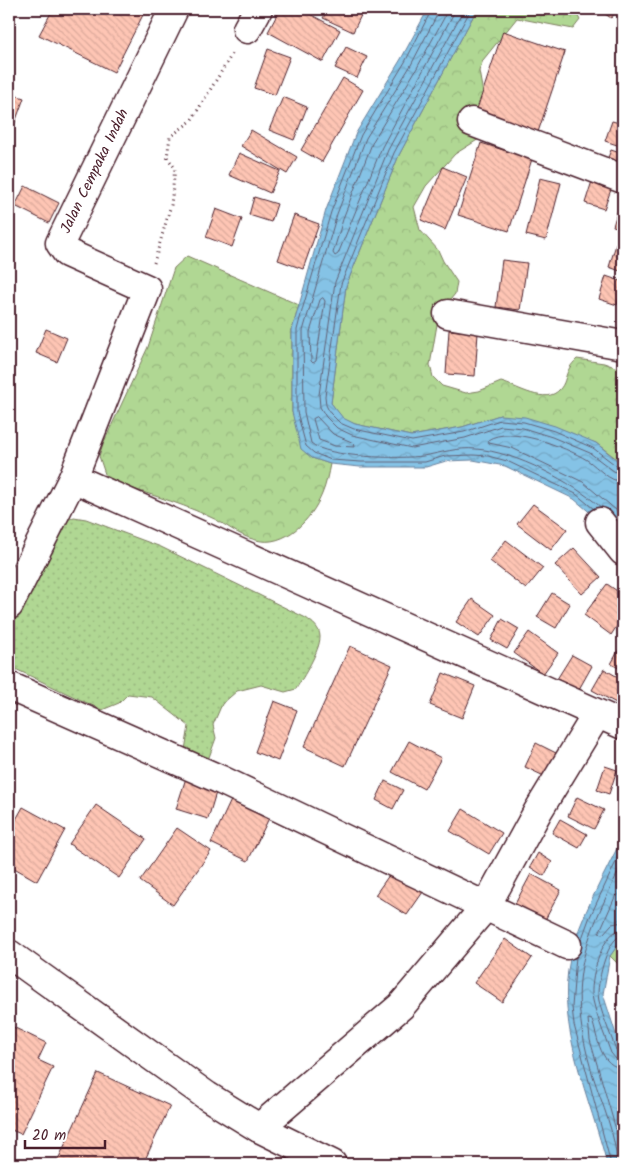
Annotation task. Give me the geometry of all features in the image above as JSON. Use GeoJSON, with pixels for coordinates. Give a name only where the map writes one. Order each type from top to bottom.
{"type":"FeatureCollection","features":[{"type":"Feature","properties":{"kind":"street","name":"Jalan Cempaka Indah"},"geometry":{"type":"LineString","coordinates":[[147,288],[66,252],[60,244],[174,9]]}},
{"type":"Feature","properties":{"kind":"street"},"geometry":{"type":"LineString","coordinates":[[472,122],[623,179]]}},
{"type":"Feature","properties":{"kind":"street"},"geometry":{"type":"LineString","coordinates":[[9,605],[73,478],[147,288]]}},
{"type":"Feature","properties":{"kind":"street"},"geometry":{"type":"LineString","coordinates":[[448,314],[623,345]]}},
{"type":"Feature","properties":{"kind":"street"},"geometry":{"type":"LineString","coordinates":[[73,478],[623,725]]}},
{"type":"Feature","properties":{"kind":"street"},"geometry":{"type":"LineString","coordinates":[[600,522],[623,551]]}},
{"type":"Feature","properties":{"kind":"street"},"geometry":{"type":"LineString","coordinates":[[9,686],[219,779],[567,946]]}},
{"type":"Feature","properties":{"kind":"street"},"geometry":{"type":"LineString","coordinates":[[259,1128],[400,1006],[486,906],[538,810],[597,714]]}},
{"type":"Feature","properties":{"kind":"street"},"geometry":{"type":"LineString","coordinates":[[9,954],[207,1096],[259,1128],[332,1164]]}},
{"type":"Feature","properties":{"kind":"path"},"geometry":{"type":"LineString","coordinates":[[147,288],[172,205],[176,168],[167,157],[170,136],[191,121],[252,19]]}},
{"type":"Feature","properties":{"kind":"green space"},"geometry":{"type":"Polygon","coordinates":[[[477,9],[574,9],[580,20],[573,29],[517,18],[483,60],[479,71],[487,116],[479,139],[455,154],[426,186],[414,207],[420,230],[438,250],[457,282],[455,294],[439,313],[430,365],[433,377],[442,386],[466,393],[479,391],[501,382],[531,393],[547,396],[554,394],[560,389],[570,368],[577,359],[604,363],[623,370],[622,463],[596,443],[500,415],[462,427],[411,436],[355,424],[343,419],[331,403],[346,286],[399,155],[477,9]]]}},
{"type":"Feature","properties":{"kind":"green space"},"geometry":{"type":"Polygon","coordinates":[[[187,256],[299,305],[292,330],[292,412],[312,458],[330,464],[323,491],[312,513],[287,536],[277,540],[267,541],[249,538],[196,511],[107,480],[99,456],[148,347],[174,268],[187,256]]]}},
{"type":"Feature","properties":{"kind":"green space"},"geometry":{"type":"Polygon","coordinates":[[[74,517],[86,519],[161,547],[306,618],[316,626],[320,637],[311,664],[296,689],[285,692],[261,685],[237,691],[222,704],[213,725],[216,738],[208,760],[185,750],[189,726],[152,697],[128,694],[119,703],[102,710],[9,666],[9,629],[48,542],[63,522],[74,517]]]}},
{"type":"Feature","properties":{"kind":"green space"},"geometry":{"type":"Polygon","coordinates":[[[623,938],[623,969],[610,956],[623,938]]]}},
{"type":"Feature","properties":{"kind":"water"},"geometry":{"type":"Polygon","coordinates":[[[428,9],[477,9],[399,155],[346,286],[331,403],[343,418],[355,424],[411,436],[462,427],[500,415],[525,417],[555,426],[596,443],[623,465],[623,544],[612,531],[574,499],[505,466],[473,460],[446,461],[426,467],[360,467],[330,464],[312,458],[301,449],[292,412],[292,330],[326,210],[356,133],[401,59],[428,9]]]}},
{"type":"Feature","properties":{"kind":"water"},"geometry":{"type":"Polygon","coordinates":[[[623,836],[623,938],[610,956],[603,994],[623,1056],[623,1164],[607,1164],[584,1089],[571,1036],[567,1010],[567,984],[570,959],[580,927],[623,836]]]}},
{"type":"Feature","properties":{"kind":"building"},"geometry":{"type":"Polygon","coordinates":[[[53,9],[146,9],[114,72],[39,35],[53,9]]]}},
{"type":"Feature","properties":{"kind":"building"},"geometry":{"type":"Polygon","coordinates":[[[280,9],[300,9],[340,30],[323,62],[268,32],[280,9]]]}},
{"type":"Feature","properties":{"kind":"building"},"geometry":{"type":"Polygon","coordinates":[[[328,9],[364,9],[353,32],[323,18],[328,9]]]}},
{"type":"Feature","properties":{"kind":"building"},"geometry":{"type":"Polygon","coordinates":[[[598,9],[618,9],[611,18],[598,9]]]}},
{"type":"Feature","properties":{"kind":"building"},"geometry":{"type":"Polygon","coordinates":[[[503,31],[565,52],[536,138],[474,118],[503,31]]]}},
{"type":"Feature","properties":{"kind":"building"},"geometry":{"type":"Polygon","coordinates":[[[346,47],[367,57],[357,78],[335,68],[346,47]]]}},
{"type":"Feature","properties":{"kind":"building"},"geometry":{"type":"Polygon","coordinates":[[[268,49],[290,57],[275,95],[254,88],[268,49]]]}},
{"type":"Feature","properties":{"kind":"building"},"geometry":{"type":"Polygon","coordinates":[[[343,78],[363,90],[322,162],[301,150],[343,78]]]}},
{"type":"Feature","properties":{"kind":"building"},"geometry":{"type":"Polygon","coordinates":[[[9,93],[24,98],[9,139],[9,93]]]}},
{"type":"Feature","properties":{"kind":"building"},"geometry":{"type":"Polygon","coordinates":[[[283,97],[307,107],[294,140],[269,130],[283,97]]]}},
{"type":"Feature","properties":{"kind":"building"},"geometry":{"type":"Polygon","coordinates":[[[612,121],[623,124],[623,147],[605,141],[612,121]]]}},
{"type":"Feature","properties":{"kind":"building"},"geometry":{"type":"Polygon","coordinates":[[[251,130],[297,157],[287,174],[241,146],[251,130]]]}},
{"type":"Feature","properties":{"kind":"building"},"geometry":{"type":"Polygon","coordinates":[[[481,143],[532,159],[509,231],[458,215],[481,143]]]}},
{"type":"Feature","properties":{"kind":"building"},"geometry":{"type":"Polygon","coordinates":[[[611,150],[623,154],[623,171],[605,165],[611,150]]]}},
{"type":"Feature","properties":{"kind":"building"},"geometry":{"type":"Polygon","coordinates":[[[239,153],[280,171],[270,193],[229,175],[239,153]]]}},
{"type":"Feature","properties":{"kind":"building"},"geometry":{"type":"Polygon","coordinates":[[[443,167],[467,177],[445,230],[421,220],[443,167]]]}},
{"type":"Feature","properties":{"kind":"building"},"geometry":{"type":"Polygon","coordinates":[[[540,178],[561,183],[546,240],[526,235],[540,178]]]}},
{"type":"Feature","properties":{"kind":"building"},"geometry":{"type":"Polygon","coordinates":[[[593,178],[613,184],[604,209],[585,203],[593,178]]]}},
{"type":"Feature","properties":{"kind":"building"},"geometry":{"type":"Polygon","coordinates":[[[25,186],[59,203],[49,223],[15,206],[25,186]]]}},
{"type":"Feature","properties":{"kind":"building"},"geometry":{"type":"Polygon","coordinates":[[[254,197],[277,204],[271,222],[249,215],[254,197]]]}},
{"type":"Feature","properties":{"kind":"building"},"geometry":{"type":"Polygon","coordinates":[[[216,209],[242,219],[232,247],[206,237],[216,209]]]}},
{"type":"Feature","properties":{"kind":"building"},"geometry":{"type":"Polygon","coordinates":[[[618,209],[623,211],[623,229],[613,226],[618,209]]]}},
{"type":"Feature","properties":{"kind":"building"},"geometry":{"type":"Polygon","coordinates":[[[294,215],[319,224],[303,269],[278,260],[294,215]]]}},
{"type":"Feature","properties":{"kind":"building"},"geometry":{"type":"Polygon","coordinates":[[[618,238],[623,240],[623,272],[609,267],[618,238]]]}},
{"type":"Feature","properties":{"kind":"building"},"geometry":{"type":"Polygon","coordinates":[[[502,260],[527,263],[520,310],[496,307],[502,260]]]}},
{"type":"Feature","properties":{"kind":"building"},"geometry":{"type":"Polygon","coordinates":[[[606,276],[623,282],[617,305],[599,299],[606,276]]]}},
{"type":"Feature","properties":{"kind":"building"},"geometry":{"type":"Polygon","coordinates":[[[46,329],[67,338],[57,362],[36,353],[46,329]]]}},
{"type":"Feature","properties":{"kind":"building"},"geometry":{"type":"Polygon","coordinates":[[[449,330],[478,333],[475,376],[446,374],[449,330]]]}},
{"type":"Feature","properties":{"kind":"building"},"geometry":{"type":"Polygon","coordinates":[[[533,504],[567,529],[551,550],[517,524],[533,504]]]}},
{"type":"Feature","properties":{"kind":"building"},"geometry":{"type":"Polygon","coordinates":[[[506,540],[543,568],[526,589],[490,561],[506,540]]]}},
{"type":"Feature","properties":{"kind":"building"},"geometry":{"type":"Polygon","coordinates":[[[574,548],[601,577],[582,594],[555,565],[574,548]]]}},
{"type":"Feature","properties":{"kind":"building"},"geometry":{"type":"Polygon","coordinates":[[[607,584],[623,595],[623,617],[611,635],[584,615],[607,584]]]}},
{"type":"Feature","properties":{"kind":"building"},"geometry":{"type":"Polygon","coordinates":[[[552,593],[570,604],[556,628],[537,617],[552,593]]]}},
{"type":"Feature","properties":{"kind":"building"},"geometry":{"type":"Polygon","coordinates":[[[472,599],[495,615],[479,637],[456,622],[472,599]]]}},
{"type":"Feature","properties":{"kind":"building"},"geometry":{"type":"Polygon","coordinates":[[[502,619],[519,629],[507,649],[491,640],[502,619]]]}},
{"type":"Feature","properties":{"kind":"building"},"geometry":{"type":"Polygon","coordinates":[[[529,632],[558,653],[543,674],[514,653],[529,632]]]}},
{"type":"Feature","properties":{"kind":"building"},"geometry":{"type":"Polygon","coordinates":[[[623,642],[623,670],[611,664],[623,642]]]}},
{"type":"Feature","properties":{"kind":"building"},"geometry":{"type":"Polygon","coordinates":[[[350,646],[392,665],[345,766],[304,747],[350,646]]]}},
{"type":"Feature","properties":{"kind":"building"},"geometry":{"type":"Polygon","coordinates":[[[572,655],[592,666],[578,691],[557,679],[572,655]]]}},
{"type":"Feature","properties":{"kind":"building"},"geometry":{"type":"Polygon","coordinates":[[[604,669],[623,680],[623,695],[618,704],[592,690],[604,669]]]}},
{"type":"Feature","properties":{"kind":"building"},"geometry":{"type":"Polygon","coordinates":[[[443,673],[475,686],[462,718],[430,705],[443,673]]]}},
{"type":"Feature","properties":{"kind":"building"},"geometry":{"type":"Polygon","coordinates":[[[274,701],[297,710],[278,761],[255,752],[274,701]]]}},
{"type":"Feature","properties":{"kind":"building"},"geometry":{"type":"Polygon","coordinates":[[[409,741],[441,758],[424,789],[392,772],[409,741]]]}},
{"type":"Feature","properties":{"kind":"building"},"geometry":{"type":"Polygon","coordinates":[[[536,743],[558,754],[546,777],[525,767],[536,743]]]}},
{"type":"Feature","properties":{"kind":"building"},"geometry":{"type":"Polygon","coordinates":[[[605,766],[617,770],[609,794],[597,790],[605,766]]]}},
{"type":"Feature","properties":{"kind":"building"},"geometry":{"type":"Polygon","coordinates":[[[186,778],[217,789],[208,819],[176,809],[186,778]]]}},
{"type":"Feature","properties":{"kind":"building"},"geometry":{"type":"Polygon","coordinates":[[[385,781],[403,790],[393,809],[376,800],[385,781]]]}},
{"type":"Feature","properties":{"kind":"building"},"geometry":{"type":"Polygon","coordinates":[[[233,796],[271,814],[248,861],[211,843],[233,796]]]}},
{"type":"Feature","properties":{"kind":"building"},"geometry":{"type":"Polygon","coordinates":[[[577,797],[604,810],[594,829],[568,816],[577,797]]]}},
{"type":"Feature","properties":{"kind":"building"},"geometry":{"type":"Polygon","coordinates":[[[96,805],[146,839],[119,878],[69,844],[96,805]]]}},
{"type":"Feature","properties":{"kind":"building"},"geometry":{"type":"Polygon","coordinates":[[[23,807],[65,830],[37,881],[9,865],[9,832],[23,807]]]}},
{"type":"Feature","properties":{"kind":"building"},"geometry":{"type":"Polygon","coordinates":[[[463,809],[502,833],[489,854],[450,831],[463,809]]]}},
{"type":"Feature","properties":{"kind":"building"},"geometry":{"type":"Polygon","coordinates":[[[560,819],[587,834],[579,848],[552,833],[560,819]]]}},
{"type":"Feature","properties":{"kind":"building"},"geometry":{"type":"Polygon","coordinates":[[[177,828],[211,851],[173,905],[140,881],[177,828]]]}},
{"type":"Feature","properties":{"kind":"building"},"geometry":{"type":"Polygon","coordinates":[[[538,853],[552,862],[544,876],[530,867],[538,853]]]}},
{"type":"Feature","properties":{"kind":"building"},"geometry":{"type":"Polygon","coordinates":[[[392,871],[423,892],[407,915],[375,895],[392,871]]]}},
{"type":"Feature","properties":{"kind":"building"},"geometry":{"type":"Polygon","coordinates":[[[531,874],[561,890],[545,920],[515,904],[531,874]]]}},
{"type":"Feature","properties":{"kind":"building"},"geometry":{"type":"Polygon","coordinates":[[[505,939],[532,958],[502,1002],[474,983],[505,939]]]}},
{"type":"Feature","properties":{"kind":"building"},"geometry":{"type":"Polygon","coordinates":[[[9,1025],[46,1043],[38,1060],[53,1067],[21,1134],[9,1129],[9,1025]]]}},
{"type":"Feature","properties":{"kind":"building"},"geometry":{"type":"Polygon","coordinates":[[[98,1073],[170,1106],[143,1164],[56,1164],[98,1073]]]}}]}
